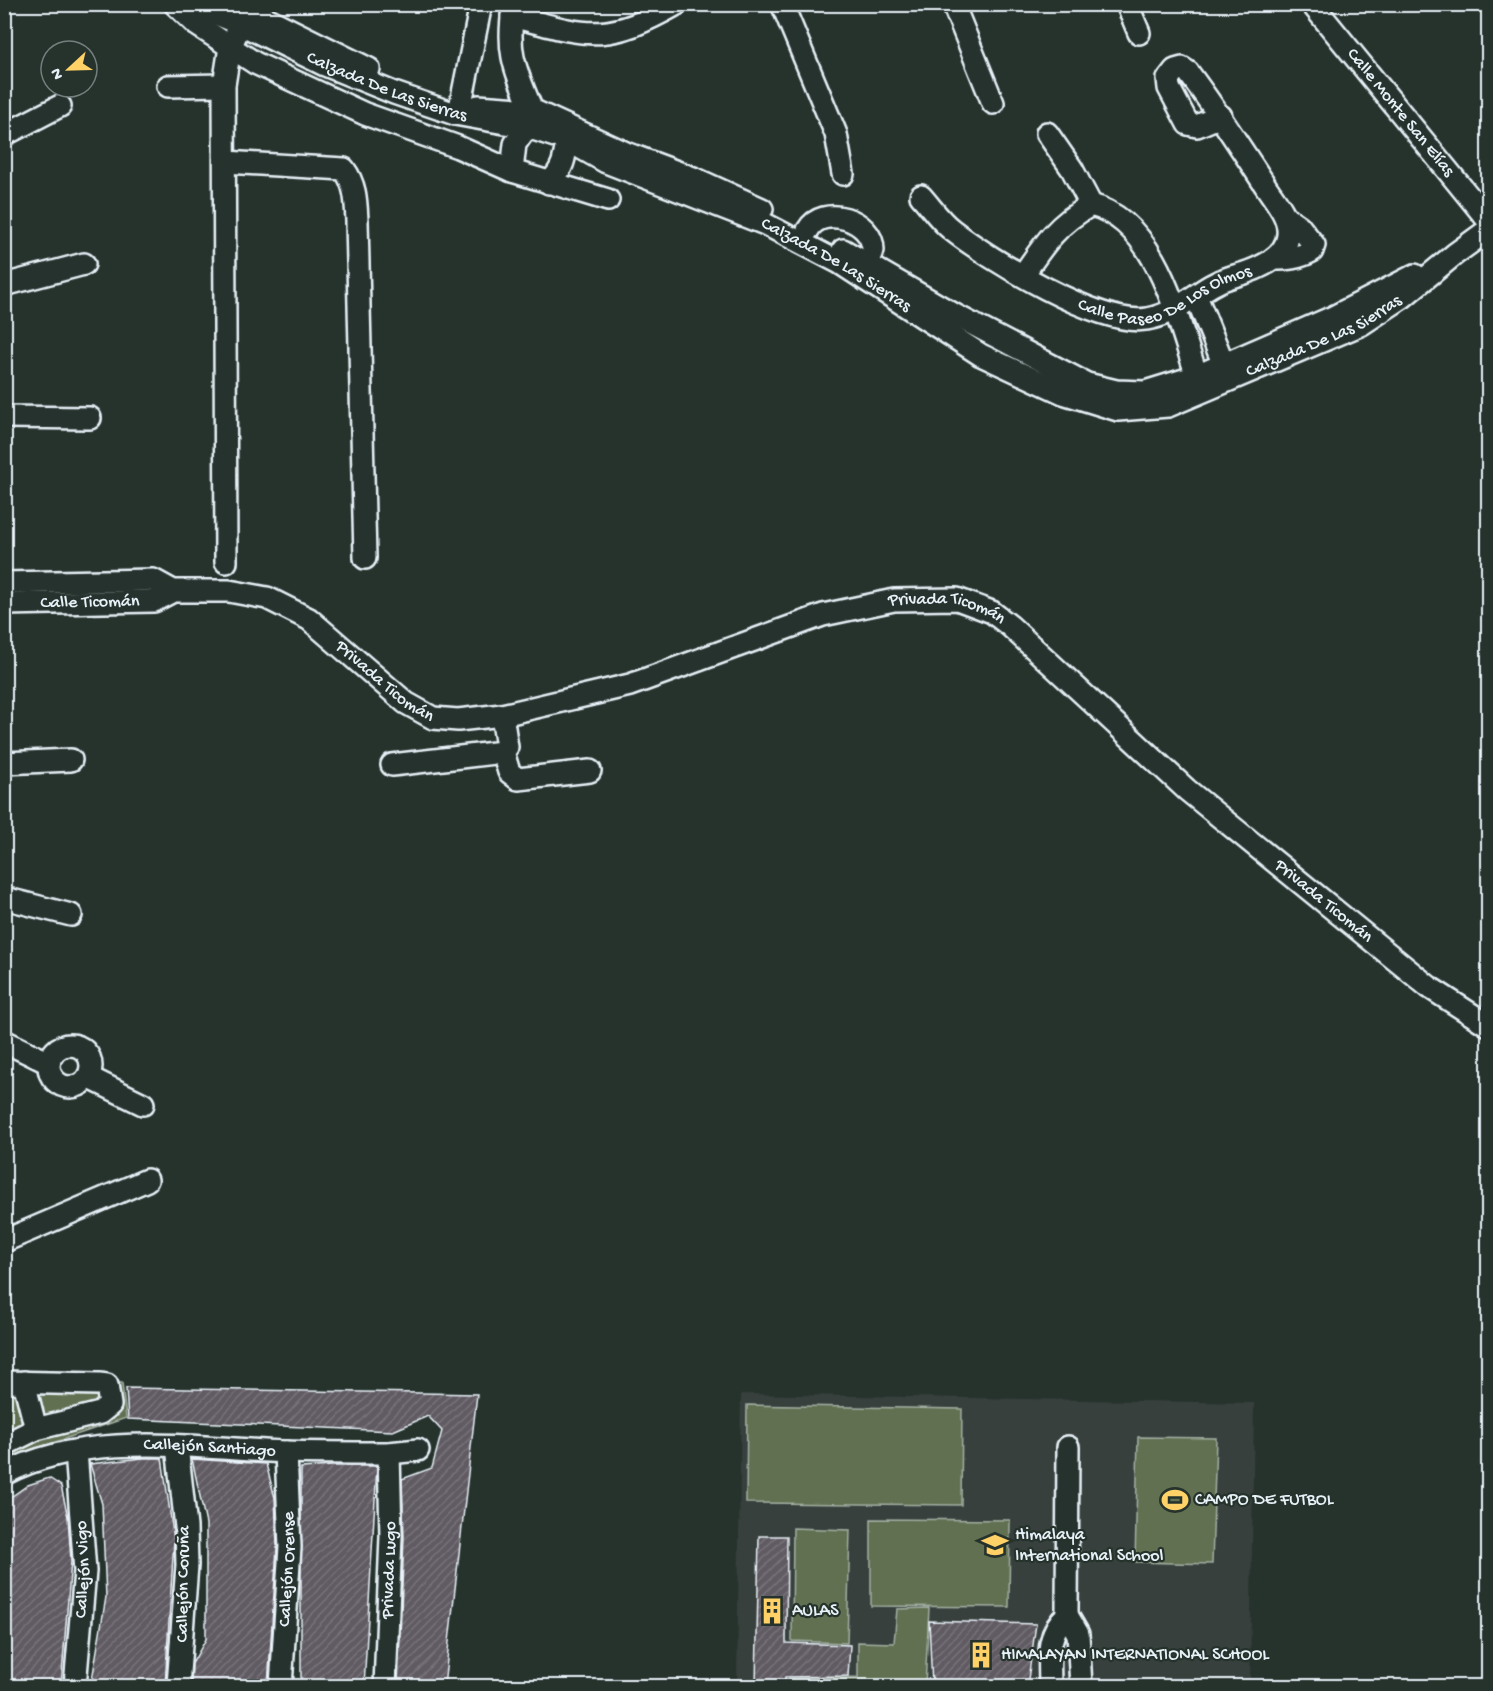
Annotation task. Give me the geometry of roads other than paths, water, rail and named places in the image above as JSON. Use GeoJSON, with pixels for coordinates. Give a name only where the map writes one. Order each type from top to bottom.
{"type":"FeatureCollection","features":[{"type":"Feature","properties":{"kind":"street","name":"Calzada De Las Sierras"},"geometry":{"type":"LineString","coordinates":[[175,4],[197,26],[255,63],[365,114],[458,147],[512,171],[608,200]]}},
{"type":"Feature","properties":{"kind":"street","name":"Calzada De Las Sierras"},"geometry":{"type":"LineString","coordinates":[[192,4],[240,14],[289,28],[395,88]]}},
{"type":"Feature","properties":{"kind":"street"},"geometry":{"type":"LineString","coordinates":[[458,147],[481,4]]}},
{"type":"Feature","properties":{"kind":"street"},"geometry":{"type":"LineString","coordinates":[[512,171],[515,144],[529,118],[509,39],[513,10],[575,33],[611,34],[641,24],[677,4]]}},
{"type":"Feature","properties":{"kind":"street"},"geometry":{"type":"LineString","coordinates":[[782,4],[836,134],[843,174]]}},
{"type":"Feature","properties":{"kind":"street"},"geometry":{"type":"LineString","coordinates":[[952,4],[993,103]]}},
{"type":"Feature","properties":{"kind":"street"},"geometry":{"type":"LineString","coordinates":[[1127,4],[1139,33]]}},
{"type":"Feature","properties":{"kind":"street","name":"Calle Monte San Elías"},"geometry":{"type":"LineString","coordinates":[[1312,4],[1488,220]]}},
{"type":"Feature","properties":{"kind":"street","name":"Calzada De Las Sierras"},"geometry":{"type":"LineString","coordinates":[[240,14],[325,64],[464,110],[529,118],[808,230],[955,315],[1087,384],[1116,391],[1145,392],[1197,376],[1399,291]]}},
{"type":"Feature","properties":{"kind":"street"},"geometry":{"type":"LineString","coordinates":[[226,561],[224,85],[230,47],[240,14]]}},
{"type":"Feature","properties":{"kind":"street"},"geometry":{"type":"LineString","coordinates":[[475,38],[509,39]]}},
{"type":"Feature","properties":{"kind":"street"},"geometry":{"type":"LineString","coordinates":[[168,86],[224,85]]}},
{"type":"Feature","properties":{"kind":"street"},"geometry":{"type":"LineString","coordinates":[[4,135],[60,106]]}},
{"type":"Feature","properties":{"kind":"street","name":"Calle Paseo De Los Olmos"},"geometry":{"type":"LineString","coordinates":[[921,196],[951,229],[1023,275],[1069,300],[1101,314],[1144,320],[1174,312],[1218,281],[1260,267],[1273,259],[1282,251],[1287,240],[1286,217],[1221,116]]}},
{"type":"Feature","properties":{"kind":"street","name":"Calzada De Las Sierras"},"geometry":{"type":"LineString","coordinates":[[529,118],[606,162],[765,224],[840,263],[981,355],[1063,393],[1118,410],[1168,406],[1362,324],[1399,291],[1488,230]]}},
{"type":"Feature","properties":{"kind":"street"},"geometry":{"type":"LineString","coordinates":[[1047,133],[1072,169],[1091,205]]}},
{"type":"Feature","properties":{"kind":"street"},"geometry":{"type":"LineString","coordinates":[[549,183],[558,175],[566,159],[567,140]]}},
{"type":"Feature","properties":{"kind":"street"},"geometry":{"type":"LineString","coordinates":[[225,162],[344,169],[352,184],[357,221],[365,558]]}},
{"type":"Feature","properties":{"kind":"street"},"geometry":{"type":"LineString","coordinates":[[1023,275],[1051,234],[1074,214],[1091,205],[1107,209],[1122,219],[1154,259],[1169,290],[1174,312],[1197,376]]}},
{"type":"Feature","properties":{"kind":"street"},"geometry":{"type":"LineString","coordinates":[[808,230],[812,223],[824,217],[849,220],[863,228],[869,236],[873,250],[868,263]]}},
{"type":"Feature","properties":{"kind":"street"},"geometry":{"type":"LineString","coordinates":[[4,285],[84,264]]}},
{"type":"Feature","properties":{"kind":"street"},"geometry":{"type":"LineString","coordinates":[[1196,296],[1224,364]]}},
{"type":"Feature","properties":{"kind":"street"},"geometry":{"type":"LineString","coordinates":[[4,417],[90,418]]}},
{"type":"Feature","properties":{"kind":"street","name":"Calle Ticomán"},"geometry":{"type":"LineString","coordinates":[[4,583],[153,580],[172,591]]}},
{"type":"Feature","properties":{"kind":"street","name":"Calle Ticomán"},"geometry":{"type":"LineString","coordinates":[[4,604],[154,601],[172,591],[229,591],[267,598],[309,619]]}},
{"type":"Feature","properties":{"kind":"street","name":"Privada Ticomán"},"geometry":{"type":"LineString","coordinates":[[309,619],[406,703],[433,718],[458,720],[502,715],[630,685],[823,615],[894,600],[957,599],[992,612],[1010,626],[1187,790],[1429,987],[1488,1025]]}},
{"type":"Feature","properties":{"kind":"street"},"geometry":{"type":"LineString","coordinates":[[392,765],[503,752],[507,747],[502,715]]}},
{"type":"Feature","properties":{"kind":"street"},"geometry":{"type":"LineString","coordinates":[[503,752],[509,772],[518,779],[590,771]]}},
{"type":"Feature","properties":{"kind":"street"},"geometry":{"type":"LineString","coordinates":[[4,763],[71,760]]}},
{"type":"Feature","properties":{"kind":"street"},"geometry":{"type":"LineString","coordinates":[[4,898],[70,915]]}},
{"type":"Feature","properties":{"kind":"street"},"geometry":{"type":"LineString","coordinates":[[4,1041],[49,1063]]}},
{"type":"Feature","properties":{"kind":"street"},"geometry":{"type":"LineString","coordinates":[[73,1045],[87,1053],[90,1061],[88,1077],[75,1086],[66,1087],[53,1078],[49,1063],[57,1049],[73,1045]]}},
{"type":"Feature","properties":{"kind":"street"},"geometry":{"type":"LineString","coordinates":[[88,1077],[143,1104]]}},
{"type":"Feature","properties":{"kind":"street"},"geometry":{"type":"LineString","coordinates":[[4,1241],[147,1180]]}},
{"type":"Feature","properties":{"kind":"street"},"geometry":{"type":"LineString","coordinates":[[4,1445],[36,1429],[100,1413],[110,1405],[110,1391],[107,1386],[99,1384],[14,1382],[36,1429]]}},
{"type":"Feature","properties":{"kind":"street","name":"Callejón Santiago"},"geometry":{"type":"LineString","coordinates":[[4,1474],[76,1451],[177,1446],[286,1452],[389,1453],[418,1450]]}},
{"type":"Feature","properties":{"kind":"street","name":"Callejón Coruña"},"geometry":{"type":"LineString","coordinates":[[177,1446],[186,1527],[187,1565],[178,1686]]}},
{"type":"Feature","properties":{"kind":"street"},"geometry":{"type":"LineString","coordinates":[[1068,1447],[1067,1616],[1078,1634],[1081,1686]]}},
{"type":"Feature","properties":{"kind":"street","name":"Callejón Vigo"},"geometry":{"type":"LineString","coordinates":[[75,1686],[85,1571],[76,1451]]}},
{"type":"Feature","properties":{"kind":"street","name":"Callejón Orense"},"geometry":{"type":"LineString","coordinates":[[281,1686],[290,1547],[286,1452]]}},
{"type":"Feature","properties":{"kind":"street","name":"Privada Lugo"},"geometry":{"type":"LineString","coordinates":[[385,1686],[391,1547],[389,1453]]}},
{"type":"Feature","properties":{"kind":"street"},"geometry":{"type":"LineString","coordinates":[[1050,1686],[1050,1642],[1053,1630],[1067,1616]]}},
{"type":"Feature","properties":{"kind":"place","name":"CAMPO DE FUTBOL"},"geometry":{"type":"Point","coordinates":[1175,1500]}},
{"type":"Feature","properties":{"kind":"place","name":"Himalaya International School"},"geometry":{"type":"Point","coordinates":[995,1545]}},
{"type":"Feature","properties":{"kind":"place","name":"AULAS"},"geometry":{"type":"Point","coordinates":[772,1611]}},
{"type":"Feature","properties":{"kind":"place","name":"HIMALAYAN INTERNATIONAL SCHOOL"},"geometry":{"type":"Point","coordinates":[981,1655]}}]}
